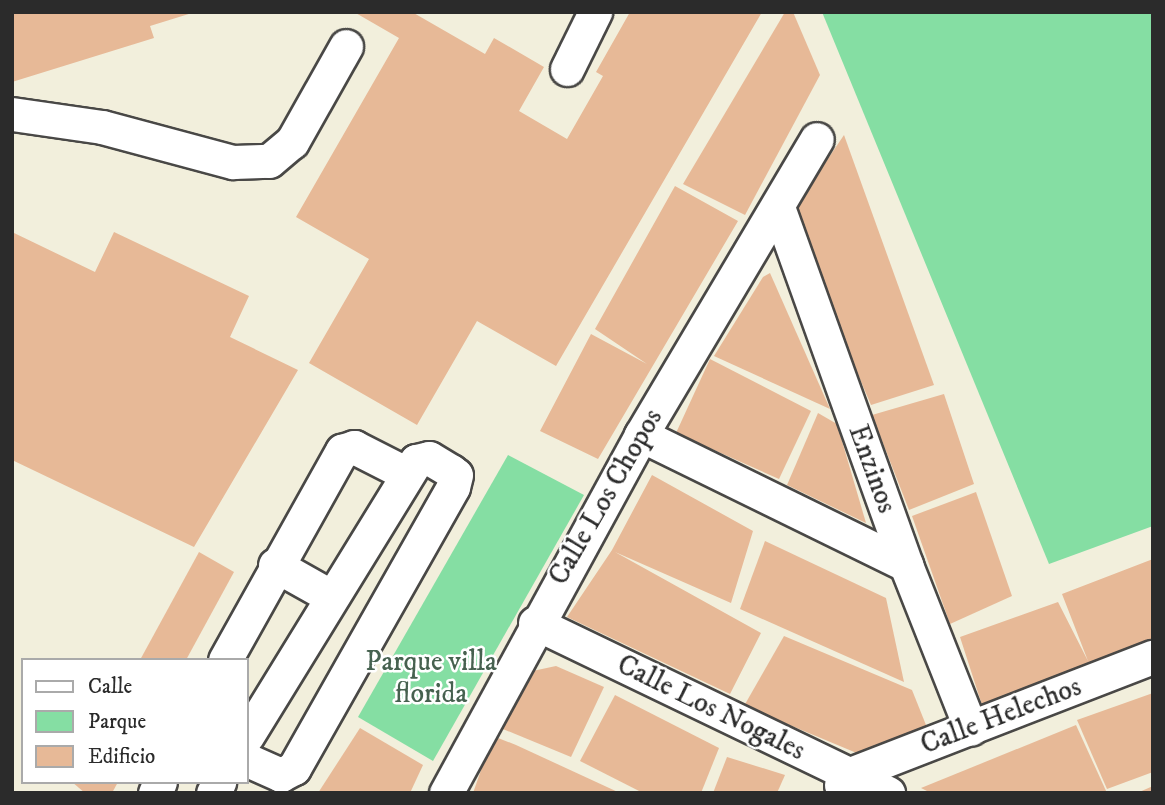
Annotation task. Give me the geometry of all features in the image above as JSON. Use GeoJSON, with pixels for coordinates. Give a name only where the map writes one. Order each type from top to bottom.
{"type":"FeatureCollection","features":[{"type":"Feature","properties":{"kind":"street"},"geometry":{"type":"LineString","coordinates":[[568,69],[595,12]]}},
{"type":"Feature","properties":{"kind":"street"},"geometry":{"type":"LineString","coordinates":[[12,114],[102,127],[233,162],[269,161],[292,142],[346,46]]}},
{"type":"Feature","properties":{"kind":"street","name":"Calle Los Chopos"},"geometry":{"type":"LineString","coordinates":[[446,793],[535,622],[641,435],[817,139]]}},
{"type":"Feature","properties":{"kind":"street","name":"Enzinos"},"geometry":{"type":"LineString","coordinates":[[778,207],[906,565],[971,729]]}},
{"type":"Feature","properties":{"kind":"street"},"geometry":{"type":"LineString","coordinates":[[641,435],[906,565]]}},
{"type":"Feature","properties":{"kind":"street"},"geometry":{"type":"LineString","coordinates":[[226,658],[275,565],[345,447],[354,447],[407,474]]}},
{"type":"Feature","properties":{"kind":"street"},"geometry":{"type":"LineString","coordinates":[[248,734],[407,474],[424,457],[451,471],[456,481],[294,768],[281,775],[248,760]]}},
{"type":"Feature","properties":{"kind":"street"},"geometry":{"type":"LineString","coordinates":[[275,565],[332,597]]}},
{"type":"Feature","properties":{"kind":"street","name":"Calle Los Nogales"},"geometry":{"type":"LineString","coordinates":[[535,622],[842,784],[888,793]]}},
{"type":"Feature","properties":{"kind":"street","name":"Calle Helechos"},"geometry":{"type":"LineString","coordinates":[[842,784],[971,729],[1153,657]]}},
{"type":"Feature","properties":{"kind":"green space"},"geometry":{"type":"Polygon","coordinates":[[[822,12],[1153,12],[1153,526],[1049,564],[822,12]]]}},
{"type":"Feature","properties":{"kind":"green space","name":"Parque villa florida"},"geometry":{"type":"Polygon","coordinates":[[[508,455],[584,495],[433,761],[358,717],[508,455]]]}},
{"type":"Feature","properties":{"kind":"building"},"geometry":{"type":"Polygon","coordinates":[[[14,12],[192,13],[150,26],[154,38],[12,82],[14,12]]]}},
{"type":"Feature","properties":{"kind":"building"},"geometry":{"type":"Polygon","coordinates":[[[354,12],[412,12],[485,54],[494,38],[544,67],[519,111],[567,139],[603,76],[596,72],[630,12],[762,12],[556,366],[477,321],[417,425],[309,363],[369,259],[296,217],[399,38],[354,12]]]}},
{"type":"Feature","properties":{"kind":"building"},"geometry":{"type":"Polygon","coordinates":[[[785,12],[793,12],[820,75],[745,215],[683,184],[785,12]]]}},
{"type":"Feature","properties":{"kind":"building"},"geometry":{"type":"Polygon","coordinates":[[[844,135],[934,385],[871,405],[790,215],[844,135]]]}},
{"type":"Feature","properties":{"kind":"building"},"geometry":{"type":"Polygon","coordinates":[[[675,186],[738,221],[598,459],[540,431],[591,334],[647,364],[595,329],[675,186]]]}},
{"type":"Feature","properties":{"kind":"building"},"geometry":{"type":"Polygon","coordinates":[[[12,232],[95,272],[114,232],[249,296],[230,337],[298,370],[194,547],[12,460],[12,232]]]}},
{"type":"Feature","properties":{"kind":"building"},"geometry":{"type":"Polygon","coordinates":[[[770,273],[830,409],[714,356],[763,277],[770,273]]]}},
{"type":"Feature","properties":{"kind":"building"},"geometry":{"type":"Polygon","coordinates":[[[710,359],[811,411],[779,479],[676,433],[710,359]]]}},
{"type":"Feature","properties":{"kind":"building"},"geometry":{"type":"Polygon","coordinates":[[[944,394],[974,484],[909,510],[872,415],[944,394]]]}},
{"type":"Feature","properties":{"kind":"building"},"geometry":{"type":"Polygon","coordinates":[[[818,413],[837,424],[866,523],[787,485],[818,413]]]}},
{"type":"Feature","properties":{"kind":"building"},"geometry":{"type":"Polygon","coordinates":[[[652,475],[753,531],[731,603],[615,552],[761,633],[730,694],[567,617],[612,550],[652,475]]]}},
{"type":"Feature","properties":{"kind":"building"},"geometry":{"type":"Polygon","coordinates":[[[976,492],[1012,596],[950,624],[912,516],[976,492]]]}},
{"type":"Feature","properties":{"kind":"building"},"geometry":{"type":"Polygon","coordinates":[[[765,541],[886,598],[904,682],[740,609],[765,541]]]}},
{"type":"Feature","properties":{"kind":"building"},"geometry":{"type":"Polygon","coordinates":[[[199,552],[234,572],[187,658],[141,658],[199,552]]]}},
{"type":"Feature","properties":{"kind":"building"},"geometry":{"type":"Polygon","coordinates":[[[1153,559],[1153,641],[982,705],[960,637],[1058,602],[1088,661],[1062,594],[1153,559]]]}},
{"type":"Feature","properties":{"kind":"building"},"geometry":{"type":"Polygon","coordinates":[[[784,636],[912,690],[928,730],[859,754],[744,706],[784,636]]]}},
{"type":"Feature","properties":{"kind":"building"},"geometry":{"type":"Polygon","coordinates":[[[556,666],[604,687],[571,757],[498,727],[528,672],[556,666]]]}},
{"type":"Feature","properties":{"kind":"building"},"geometry":{"type":"Polygon","coordinates":[[[1153,693],[1153,772],[1107,789],[1077,720],[1153,693]]]}},
{"type":"Feature","properties":{"kind":"building"},"geometry":{"type":"Polygon","coordinates":[[[615,695],[719,748],[701,793],[643,793],[580,761],[615,695]]]}},
{"type":"Feature","properties":{"kind":"building"},"geometry":{"type":"Polygon","coordinates":[[[1076,725],[1107,793],[931,793],[921,788],[1076,725]]]}},
{"type":"Feature","properties":{"kind":"building"},"geometry":{"type":"Polygon","coordinates":[[[360,728],[423,765],[410,793],[318,793],[360,728]]]}},
{"type":"Feature","properties":{"kind":"building"},"geometry":{"type":"Polygon","coordinates":[[[493,736],[516,745],[620,793],[473,793],[493,736]]]}},
{"type":"Feature","properties":{"kind":"building"},"geometry":{"type":"Polygon","coordinates":[[[727,757],[785,775],[777,793],[713,793],[727,757]]]}},
{"type":"Feature","properties":{"kind":"building"},"geometry":{"type":"Polygon","coordinates":[[[74,784],[117,784],[112,793],[85,793],[74,784]]]}},
{"type":"Feature","properties":{"kind":"building"},"geometry":{"type":"Polygon","coordinates":[[[1153,786],[1153,793],[1137,793],[1153,786]]]}}]}
